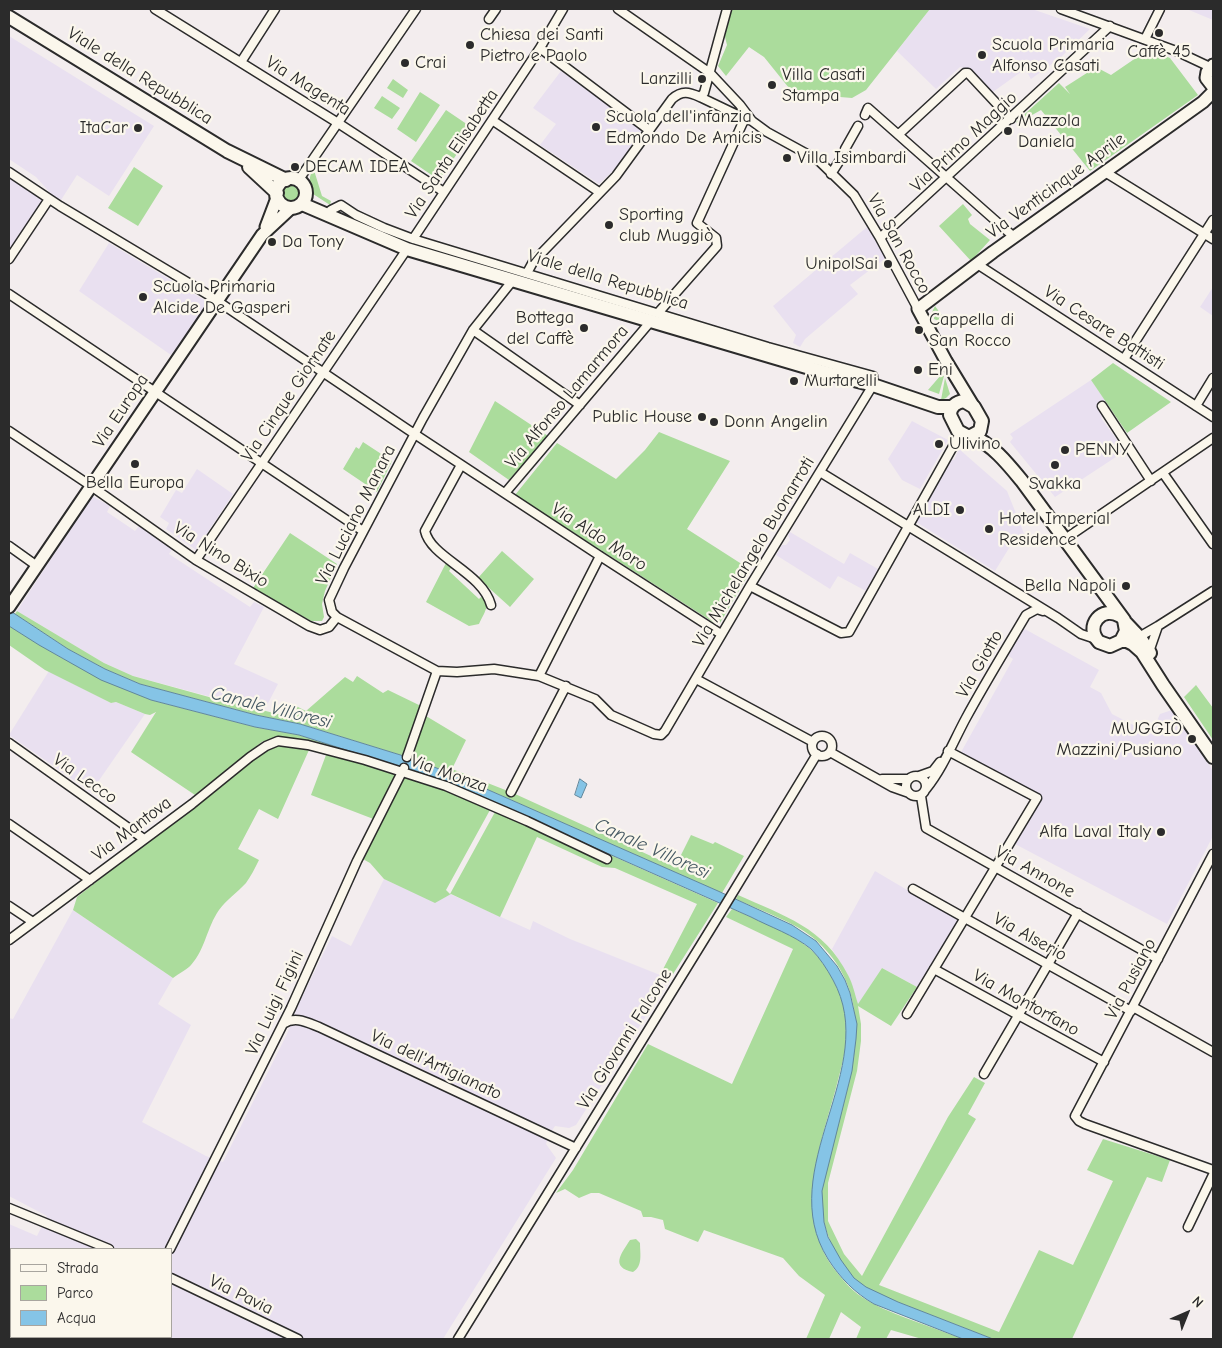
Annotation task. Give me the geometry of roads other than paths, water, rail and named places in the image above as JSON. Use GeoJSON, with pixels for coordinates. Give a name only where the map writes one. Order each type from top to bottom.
{"type":"FeatureCollection","features":[{"type":"Feature","properties":{"kind":"main road","name":"Viale della Repubblica"},"geometry":{"type":"LineString","coordinates":[[9,16],[227,150],[251,169],[277,195]]}},
{"type":"Feature","properties":{"kind":"main road"},"geometry":{"type":"LineString","coordinates":[[1212,66],[1207,72],[1206,78],[1213,87]]}},
{"type":"Feature","properties":{"kind":"main road","name":"Via Venticinque Aprile"},"geometry":{"type":"LineString","coordinates":[[918,308],[1203,102],[1213,92]]}},
{"type":"Feature","properties":{"kind":"main road","name":"Viale della Repubblica"},"geometry":{"type":"LineString","coordinates":[[227,150],[292,180]]}},
{"type":"Feature","properties":{"kind":"main road"},"geometry":{"type":"LineString","coordinates":[[292,180],[302,184],[300,202],[283,205],[277,195],[280,185],[292,180]]}},
{"type":"Feature","properties":{"kind":"main road","name":"Via Europa"},"geometry":{"type":"LineString","coordinates":[[9,607],[262,235],[277,195]]}},
{"type":"Feature","properties":{"kind":"main road","name":"Viale della Repubblica"},"geometry":{"type":"LineString","coordinates":[[300,202],[331,210],[376,235]]}},
{"type":"Feature","properties":{"kind":"main road","name":"Viale della Repubblica"},"geometry":{"type":"LineString","coordinates":[[300,202],[376,235],[410,244],[513,280],[654,317],[873,385],[909,399],[938,407],[954,406]]}},
{"type":"Feature","properties":{"kind":"main road","name":"Via Europa"},"geometry":{"type":"LineString","coordinates":[[262,235],[300,202]]}},
{"type":"Feature","properties":{"kind":"main road"},"geometry":{"type":"LineString","coordinates":[[918,308],[948,364],[981,417],[980,431],[963,433],[950,418],[958,390],[948,364]]}},
{"type":"Feature","properties":{"kind":"main road","name":"Viale della Repubblica"},"geometry":{"type":"LineString","coordinates":[[909,399],[936,414],[963,433],[986,444],[1009,465]]}},
{"type":"Feature","properties":{"kind":"main road"},"geometry":{"type":"LineString","coordinates":[[954,406],[964,401],[974,407]]}},
{"type":"Feature","properties":{"kind":"main road"},"geometry":{"type":"LineString","coordinates":[[982,424],[1009,465],[1033,494],[1122,619],[1139,637],[1181,710]]}},
{"type":"Feature","properties":{"kind":"main road"},"geometry":{"type":"LineString","coordinates":[[1086,570],[1099,596],[1098,618],[1093,631],[1096,639],[1108,646],[1115,645],[1121,641],[1126,633],[1122,619],[1111,612],[1098,618]]}},
{"type":"Feature","properties":{"kind":"main road"},"geometry":{"type":"LineString","coordinates":[[1121,641],[1131,643],[1140,649],[1213,757]]}},
{"type":"Feature","properties":{"kind":"street","name":"Via Magenta"},"geometry":{"type":"LineString","coordinates":[[155,9],[166,12],[444,192]]}},
{"type":"Feature","properties":{"kind":"street"},"geometry":{"type":"LineString","coordinates":[[241,62],[275,9]]}},
{"type":"Feature","properties":{"kind":"street"},"geometry":{"type":"LineString","coordinates":[[292,180],[338,123],[416,9]]}},
{"type":"Feature","properties":{"kind":"street"},"geometry":{"type":"LineString","coordinates":[[489,19],[496,9]]}},
{"type":"Feature","properties":{"kind":"street","name":"Via Santa Elisabetta"},"geometry":{"type":"LineString","coordinates":[[410,244],[540,48],[563,9]]}},
{"type":"Feature","properties":{"kind":"street"},"geometry":{"type":"LineString","coordinates":[[618,9],[710,73],[740,105],[748,120]]}},
{"type":"Feature","properties":{"kind":"street"},"geometry":{"type":"LineString","coordinates":[[700,97],[704,93],[727,9]]}},
{"type":"Feature","properties":{"kind":"street"},"geometry":{"type":"LineString","coordinates":[[1061,9],[1145,39],[1212,66]]}},
{"type":"Feature","properties":{"kind":"street"},"geometry":{"type":"LineString","coordinates":[[1145,39],[1160,9]]}},
{"type":"Feature","properties":{"kind":"street","name":"Via Primo Maggio"},"geometry":{"type":"LineString","coordinates":[[879,237],[1011,119],[1110,26]]}},
{"type":"Feature","properties":{"kind":"street"},"geometry":{"type":"LineString","coordinates":[[540,48],[649,130]]}},
{"type":"Feature","properties":{"kind":"street"},"geometry":{"type":"LineString","coordinates":[[899,134],[965,73],[968,73],[1011,119]]}},
{"type":"Feature","properties":{"kind":"street"},"geometry":{"type":"LineString","coordinates":[[527,273],[530,265],[616,176],[675,96],[688,92],[748,120]]}},
{"type":"Feature","properties":{"kind":"street"},"geometry":{"type":"LineString","coordinates":[[864,115],[868,108],[1014,237]]}},
{"type":"Feature","properties":{"kind":"street"},"geometry":{"type":"LineString","coordinates":[[492,120],[599,192]]}},
{"type":"Feature","properties":{"kind":"street","name":"Via San Rocco"},"geometry":{"type":"LineString","coordinates":[[748,120],[814,157],[854,195],[918,308]]}},
{"type":"Feature","properties":{"kind":"street","name":"Via Alfonso Lamarmora"},"geometry":{"type":"LineString","coordinates":[[505,492],[717,246],[716,238],[697,223],[748,120]]}},
{"type":"Feature","properties":{"kind":"street"},"geometry":{"type":"LineString","coordinates":[[845,149],[858,126]]}},
{"type":"Feature","properties":{"kind":"street"},"geometry":{"type":"LineString","coordinates":[[830,174],[840,160]]}},
{"type":"Feature","properties":{"kind":"street","name":"Via Aldo Moro"},"geometry":{"type":"LineString","coordinates":[[9,172],[49,199],[218,301],[414,434],[721,634]]}},
{"type":"Feature","properties":{"kind":"street"},"geometry":{"type":"LineString","coordinates":[[1105,172],[1213,239]]}},
{"type":"Feature","properties":{"kind":"street"},"geometry":{"type":"LineString","coordinates":[[9,259],[49,199]]}},
{"type":"Feature","properties":{"kind":"street","name":"Viale della Repubblica"},"geometry":{"type":"LineString","coordinates":[[331,210],[341,205],[410,244],[527,273],[654,317]]}},
{"type":"Feature","properties":{"kind":"street"},"geometry":{"type":"LineString","coordinates":[[1124,359],[1213,220]]}},
{"type":"Feature","properties":{"kind":"street","name":"Via Cinque Giornate"},"geometry":{"type":"LineString","coordinates":[[196,560],[410,244]]}},
{"type":"Feature","properties":{"kind":"street","name":"Via Cesare Battisti"},"geometry":{"type":"LineString","coordinates":[[977,264],[1213,417]]}},
{"type":"Feature","properties":{"kind":"street","name":"Via Luciano Manara"},"geometry":{"type":"LineString","coordinates":[[337,617],[332,612],[329,600],[363,530],[414,434],[473,330],[513,280]]}},
{"type":"Feature","properties":{"kind":"street"},"geometry":{"type":"LineString","coordinates":[[9,294],[363,530]]}},
{"type":"Feature","properties":{"kind":"street"},"geometry":{"type":"LineString","coordinates":[[473,330],[580,405]]}},
{"type":"Feature","properties":{"kind":"street"},"geometry":{"type":"LineString","coordinates":[[1196,406],[1213,378]]}},
{"type":"Feature","properties":{"kind":"street","name":"Via Michelangelo Buonarroti"},"geometry":{"type":"LineString","coordinates":[[566,686],[596,699],[611,715],[654,734],[661,735],[873,385]]}},
{"type":"Feature","properties":{"kind":"street"},"geometry":{"type":"LineString","coordinates":[[1102,406],[1151,481]]}},
{"type":"Feature","properties":{"kind":"street","name":"Via Nino Bixio"},"geometry":{"type":"LineString","coordinates":[[9,431],[196,560],[314,628],[320,630],[329,626],[337,617]]}},
{"type":"Feature","properties":{"kind":"street"},"geometry":{"type":"LineString","coordinates":[[750,586],[841,633],[846,633],[850,630],[963,433]]}},
{"type":"Feature","properties":{"kind":"street"},"geometry":{"type":"LineString","coordinates":[[1065,539],[1213,438]]}},
{"type":"Feature","properties":{"kind":"street"},"geometry":{"type":"LineString","coordinates":[[461,465],[425,531],[430,542],[484,590],[491,605]]}},
{"type":"Feature","properties":{"kind":"street"},"geometry":{"type":"LineString","coordinates":[[820,472],[1081,634],[1096,639]]}},
{"type":"Feature","properties":{"kind":"street"},"geometry":{"type":"LineString","coordinates":[[1163,473],[1213,544]]}},
{"type":"Feature","properties":{"kind":"street"},"geometry":{"type":"LineString","coordinates":[[9,546],[37,566]]}},
{"type":"Feature","properties":{"kind":"street"},"geometry":{"type":"LineString","coordinates":[[539,676],[600,556]]}},
{"type":"Feature","properties":{"kind":"street"},"geometry":{"type":"LineString","coordinates":[[1139,637],[1211,592],[1213,602]]}},
{"type":"Feature","properties":{"kind":"street"},"geometry":{"type":"LineString","coordinates":[[1016,593],[1025,603],[1026,615],[1037,609],[1049,613]]}},
{"type":"Feature","properties":{"kind":"street","name":"Via Giotto"},"geometry":{"type":"LineString","coordinates":[[919,776],[933,771],[946,754],[1026,615]]}},
{"type":"Feature","properties":{"kind":"street"},"geometry":{"type":"LineString","coordinates":[[337,617],[437,671],[457,672],[494,669],[539,676],[566,686],[511,792]]}},
{"type":"Feature","properties":{"kind":"street"},"geometry":{"type":"LineString","coordinates":[[1071,627],[1083,628],[1098,618]]}},
{"type":"Feature","properties":{"kind":"street"},"geometry":{"type":"LineString","coordinates":[[1149,652],[1158,626]]}},
{"type":"Feature","properties":{"kind":"street"},"geometry":{"type":"LineString","coordinates":[[407,757],[437,671]]}},
{"type":"Feature","properties":{"kind":"street"},"geometry":{"type":"LineString","coordinates":[[696,679],[813,742]]}},
{"type":"Feature","properties":{"kind":"street"},"geometry":{"type":"LineString","coordinates":[[819,737],[827,737],[832,744],[830,752],[826,756],[817,754],[812,749],[813,742],[819,737]]}},
{"type":"Feature","properties":{"kind":"street","name":"Via Monza"},"geometry":{"type":"LineString","coordinates":[[272,742],[286,741],[308,745],[402,770],[461,792],[607,859]]}},
{"type":"Feature","properties":{"kind":"street","name":"Via Mantova"},"geometry":{"type":"LineString","coordinates":[[9,940],[272,742]]}},
{"type":"Feature","properties":{"kind":"street","name":"Via Lecco"},"geometry":{"type":"LineString","coordinates":[[9,744],[144,839]]}},
{"type":"Feature","properties":{"kind":"street"},"geometry":{"type":"LineString","coordinates":[[830,752],[892,787],[914,796],[924,792],[926,783],[919,776],[909,779],[880,779]]}},
{"type":"Feature","properties":{"kind":"street","name":"Via Giovanni Falcone"},"geometry":{"type":"LineString","coordinates":[[458,1339],[733,894],[817,754]]}},
{"type":"Feature","properties":{"kind":"street"},"geometry":{"type":"LineString","coordinates":[[907,1014],[1037,798],[946,754]]}},
{"type":"Feature","properties":{"kind":"street","name":"Via Giotto"},"geometry":{"type":"LineString","coordinates":[[924,792],[942,765],[946,754]]}},
{"type":"Feature","properties":{"kind":"street","name":"Via Luigi Figini"},"geometry":{"type":"LineString","coordinates":[[171,1248],[283,1024],[357,861],[402,770]]}},
{"type":"Feature","properties":{"kind":"street"},"geometry":{"type":"LineString","coordinates":[[909,779],[906,788],[909,794]]}},
{"type":"Feature","properties":{"kind":"street","name":"Via Annone"},"geometry":{"type":"LineString","coordinates":[[924,792],[926,828],[1158,959]]}},
{"type":"Feature","properties":{"kind":"street"},"geometry":{"type":"LineString","coordinates":[[9,824],[90,880]]}},
{"type":"Feature","properties":{"kind":"street","name":"Via Pusiano"},"geometry":{"type":"LineString","coordinates":[[1213,854],[1076,1114],[1076,1118],[1085,1124],[1213,1170]]}},
{"type":"Feature","properties":{"kind":"street","name":"Via Alserio"},"geometry":{"type":"LineString","coordinates":[[913,889],[1213,1052]]}},
{"type":"Feature","properties":{"kind":"street"},"geometry":{"type":"LineString","coordinates":[[9,906],[33,922]]}},
{"type":"Feature","properties":{"kind":"street"},"geometry":{"type":"LineString","coordinates":[[984,1074],[1078,913]]}},
{"type":"Feature","properties":{"kind":"street","name":"Via Montorfano"},"geometry":{"type":"LineString","coordinates":[[934,969],[1104,1062]]}},
{"type":"Feature","properties":{"kind":"street","name":"Via dell'Artigianato"},"geometry":{"type":"LineString","coordinates":[[283,1024],[295,1019],[319,1027],[576,1148]]}},
{"type":"Feature","properties":{"kind":"street"},"geometry":{"type":"LineString","coordinates":[[1188,1227],[1213,1175]]}},
{"type":"Feature","properties":{"kind":"street"},"geometry":{"type":"LineString","coordinates":[[9,1208],[107,1248]]}},
{"type":"Feature","properties":{"kind":"street","name":"Via Pavia"},"geometry":{"type":"LineString","coordinates":[[172,1278],[298,1339]]}},
{"type":"Feature","properties":{"kind":"water"},"geometry":{"type":"Polygon","coordinates":[[[9,610],[68,649],[105,669],[140,684],[256,715],[300,724],[407,757],[450,773],[718,891],[792,925],[816,941],[837,966],[845,980],[857,1024],[852,1071],[822,1191],[824,1222],[828,1237],[854,1278],[866,1287],[898,1302],[993,1339],[963,1339],[874,1304],[848,1285],[828,1259],[814,1225],[812,1190],[818,1154],[838,1083],[845,1048],[845,1014],[831,976],[811,949],[790,935],[751,917],[447,782],[299,735],[255,727],[151,700],[101,680],[9,626],[9,610]]]}},
{"type":"Feature","properties":{"kind":"water"},"geometry":{"type":"Polygon","coordinates":[[[580,779],[587,784],[581,798],[575,795],[580,779]]]}},
{"type":"Feature","properties":{"kind":"place","name":"Caffè 45"},"geometry":{"type":"Point","coordinates":[1159,33]}},
{"type":"Feature","properties":{"kind":"place","name":"Chiesa dei Santi Pietro e Paolo"},"geometry":{"type":"Point","coordinates":[470,45]}},
{"type":"Feature","properties":{"kind":"place","name":"Scuola Primaria Alfonso Casati"},"geometry":{"type":"Point","coordinates":[982,55]}},
{"type":"Feature","properties":{"kind":"place","name":"Crai"},"geometry":{"type":"Point","coordinates":[405,63]}},
{"type":"Feature","properties":{"kind":"place","name":"Lanzilli"},"geometry":{"type":"Point","coordinates":[702,79]}},
{"type":"Feature","properties":{"kind":"place","name":"Villa Casati Stampa"},"geometry":{"type":"Point","coordinates":[772,85]}},
{"type":"Feature","properties":{"kind":"place","name":"Scuola dell'infanzia Edmondo De Amicis"},"geometry":{"type":"Point","coordinates":[596,127]}},
{"type":"Feature","properties":{"kind":"place","name":"ItaCar"},"geometry":{"type":"Point","coordinates":[138,128]}},
{"type":"Feature","properties":{"kind":"place","name":"Mazzola Daniela"},"geometry":{"type":"Point","coordinates":[1008,131]}},
{"type":"Feature","properties":{"kind":"place","name":"Villa Isimbardi"},"geometry":{"type":"Point","coordinates":[787,158]}},
{"type":"Feature","properties":{"kind":"place","name":"DECAM IDEA"},"geometry":{"type":"Point","coordinates":[295,167]}},
{"type":"Feature","properties":{"kind":"place","name":"Sporting club Muggiò"},"geometry":{"type":"Point","coordinates":[609,225]}},
{"type":"Feature","properties":{"kind":"place","name":"Da Tony"},"geometry":{"type":"Point","coordinates":[272,242]}},
{"type":"Feature","properties":{"kind":"place","name":"UnipolSai"},"geometry":{"type":"Point","coordinates":[888,264]}},
{"type":"Feature","properties":{"kind":"place","name":"Scuola Primaria Alcide De Gasperi"},"geometry":{"type":"Point","coordinates":[143,297]}},
{"type":"Feature","properties":{"kind":"place","name":"Bottega del Caffè"},"geometry":{"type":"Point","coordinates":[584,328]}},
{"type":"Feature","properties":{"kind":"place","name":"Cappella di San Rocco"},"geometry":{"type":"Point","coordinates":[919,330]}},
{"type":"Feature","properties":{"kind":"place","name":"Eni"},"geometry":{"type":"Point","coordinates":[918,370]}},
{"type":"Feature","properties":{"kind":"place","name":"Murtarelli"},"geometry":{"type":"Point","coordinates":[794,381]}},
{"type":"Feature","properties":{"kind":"place","name":"Public House"},"geometry":{"type":"Point","coordinates":[702,417]}},
{"type":"Feature","properties":{"kind":"place","name":"Donn Angelin"},"geometry":{"type":"Point","coordinates":[714,422]}},
{"type":"Feature","properties":{"kind":"place","name":"Ulivino"},"geometry":{"type":"Point","coordinates":[939,444]}},
{"type":"Feature","properties":{"kind":"place","name":"PENNY"},"geometry":{"type":"Point","coordinates":[1065,450]}},
{"type":"Feature","properties":{"kind":"place","name":"Bella Europa"},"geometry":{"type":"Point","coordinates":[135,464]}},
{"type":"Feature","properties":{"kind":"place","name":"Svakka"},"geometry":{"type":"Point","coordinates":[1055,465]}},
{"type":"Feature","properties":{"kind":"place","name":"ALDI"},"geometry":{"type":"Point","coordinates":[960,510]}},
{"type":"Feature","properties":{"kind":"place","name":"Hotel Imperial Residence"},"geometry":{"type":"Point","coordinates":[989,529]}},
{"type":"Feature","properties":{"kind":"place","name":"Bella Napoli"},"geometry":{"type":"Point","coordinates":[1126,586]}},
{"type":"Feature","properties":{"kind":"place","name":"MUGGIÒ Mazzini/Pusiano"},"geometry":{"type":"Point","coordinates":[1192,739]}},
{"type":"Feature","properties":{"kind":"place","name":"Alfa Laval Italy"},"geometry":{"type":"Point","coordinates":[1161,832]}},
{"type":"Feature","properties":{"kind":"water label","name":"Canale Villoresi"},"geometry":{"type":"Point","coordinates":[271,708]}},
{"type":"Feature","properties":{"kind":"water label","name":"Canale Villoresi"},"geometry":{"type":"Point","coordinates":[652,849]}}]}
